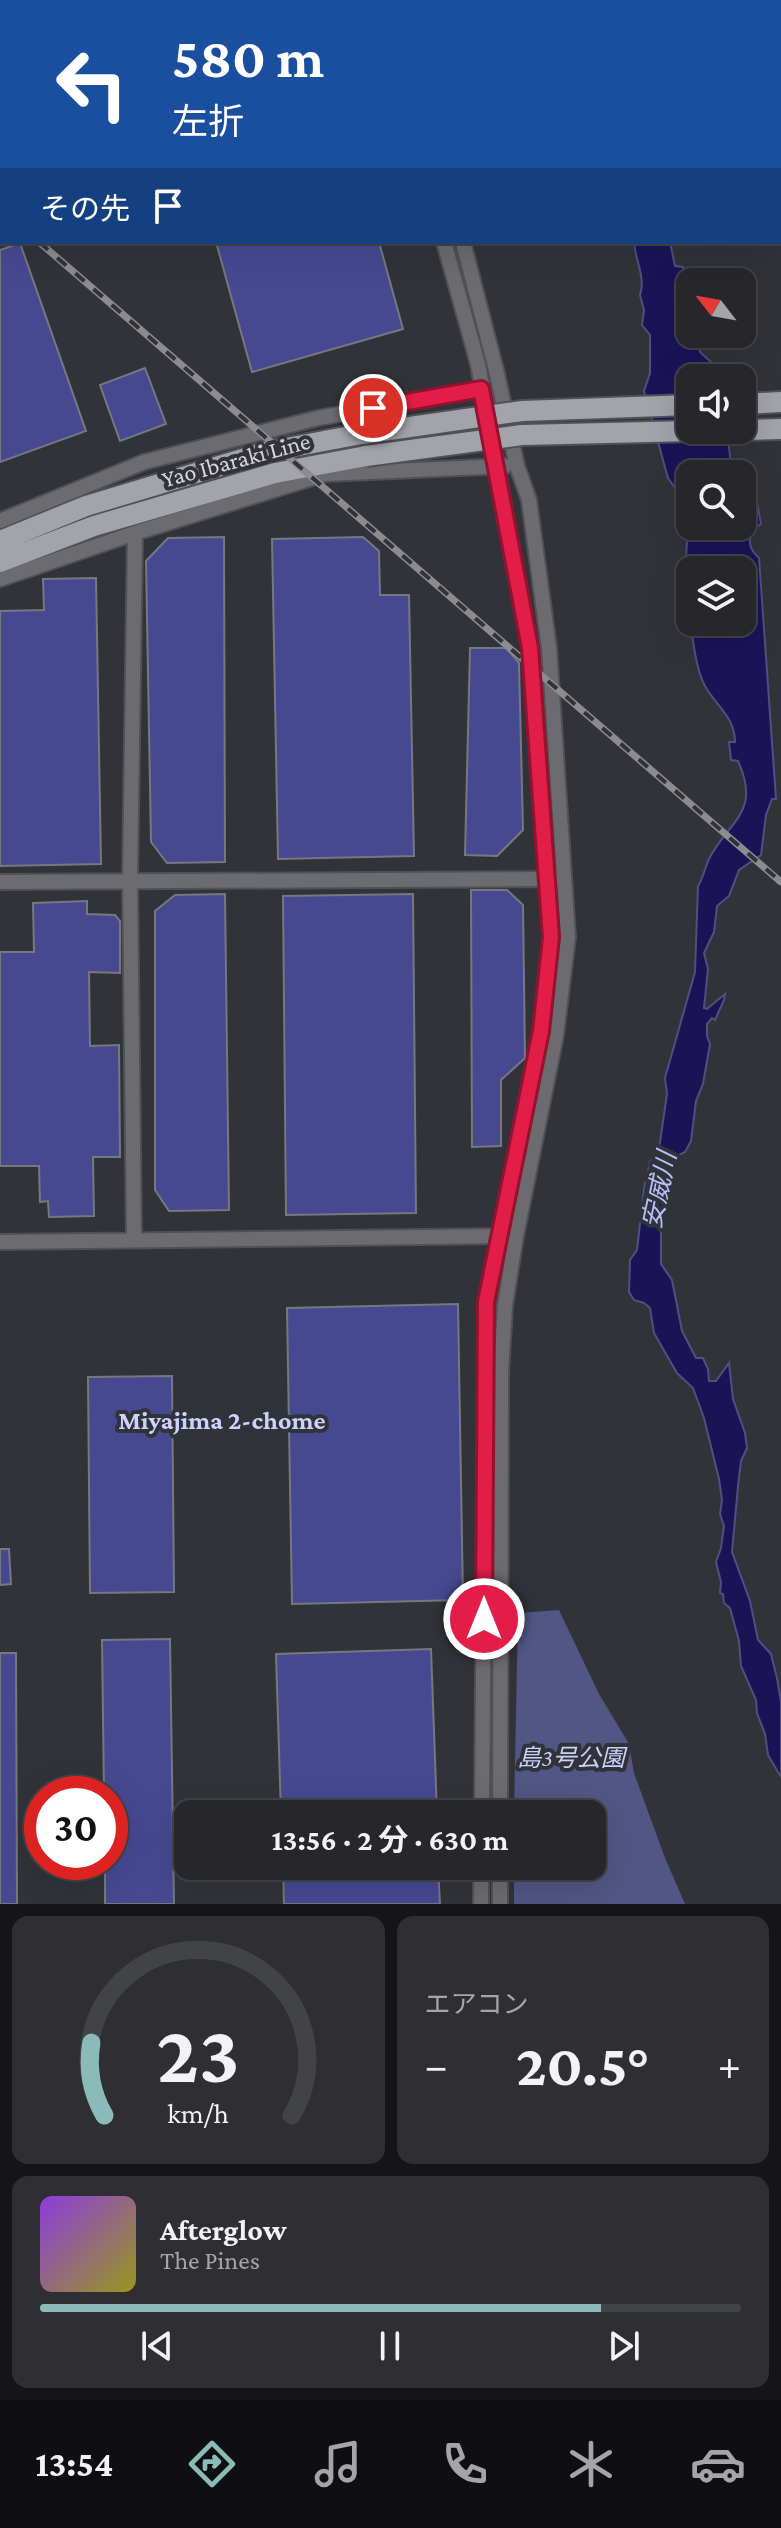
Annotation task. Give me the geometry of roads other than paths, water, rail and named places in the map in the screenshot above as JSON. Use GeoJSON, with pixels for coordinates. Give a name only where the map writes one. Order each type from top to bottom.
{"type":"FeatureCollection","features":[{"type":"Feature","properties":{"kind":"main road"},"geometry":{"type":"LineString","coordinates":[[756,403],[777,402]]}},
{"type":"Feature","properties":{"kind":"main road","name":"Yao Ibaraki Line"},"geometry":{"type":"LineString","coordinates":[[0,541],[86,506],[266,452],[361,434],[522,411],[676,406]]}},
{"type":"Feature","properties":{"kind":"main road"},"geometry":{"type":"LineString","coordinates":[[756,430],[780,429]]}},
{"type":"Feature","properties":{"kind":"main road","name":"Yao Ibaraki Line"},"geometry":{"type":"LineString","coordinates":[[6,561],[94,526],[275,473],[366,456],[522,435],[676,431]]}},
{"type":"Feature","properties":{"kind":"street"},"geometry":{"type":"LineString","coordinates":[[445,244],[478,364],[530,648],[551,937],[541,1031],[499,1235],[486,1316],[482,1800]]}},
{"type":"Feature","properties":{"kind":"street"},"geometry":{"type":"LineString","coordinates":[[464,244],[517,466],[529,500],[549,648],[568,937],[556,1035],[505,1305],[501,1372],[500,1800]]}},
{"type":"Feature","properties":{"kind":"street"},"geometry":{"type":"LineString","coordinates":[[0,521],[144,462],[318,418],[481,389]]}},
{"type":"Feature","properties":{"kind":"street"},"geometry":{"type":"LineString","coordinates":[[0,579],[325,474],[517,466]]}},
{"type":"Feature","properties":{"kind":"street"},"geometry":{"type":"LineString","coordinates":[[134,1239],[130,881],[135,533]]}},
{"type":"Feature","properties":{"kind":"street"},"geometry":{"type":"LineString","coordinates":[[0,882],[563,879]]}},
{"type":"Feature","properties":{"kind":"street"},"geometry":{"type":"LineString","coordinates":[[0,1242],[516,1236]]}},
{"type":"Feature","properties":{"kind":"street"},"geometry":{"type":"LineString","coordinates":[[481,1880],[481,1904]]}},
{"type":"Feature","properties":{"kind":"street"},"geometry":{"type":"LineString","coordinates":[[500,1880],[500,1904]]}},
{"type":"Feature","properties":{"kind":"water"},"geometry":{"type":"Polygon","coordinates":[[[634,244],[670,244],[675,266],[683,268],[676,268],[676,348],[699,348],[712,364],[676,364],[676,444],[729,444],[730,460],[676,460],[676,489],[668,478],[644,391],[650,373],[650,335],[642,325],[642,289],[634,244]]]}},
{"type":"Feature","properties":{"kind":"water"},"geometry":{"type":"Polygon","coordinates":[[[756,496],[761,524],[756,527],[756,496]]]}},
{"type":"Feature","properties":{"kind":"water","name":"安威川"},"geometry":{"type":"Polygon","coordinates":[[[750,540],[751,548],[759,558],[776,799],[772,799],[766,815],[761,855],[739,870],[729,896],[717,906],[714,932],[704,953],[708,969],[704,1008],[707,1009],[725,994],[715,1020],[712,1018],[707,1024],[710,1044],[703,1084],[696,1101],[691,1141],[685,1152],[677,1156],[666,1187],[661,1223],[661,1264],[672,1280],[682,1331],[696,1358],[703,1358],[709,1381],[716,1381],[729,1363],[733,1399],[747,1448],[741,1461],[732,1552],[750,1601],[758,1640],[771,1654],[777,1678],[781,1702],[781,1777],[768,1755],[756,1700],[741,1666],[739,1641],[730,1608],[720,1593],[716,1562],[724,1526],[720,1514],[722,1500],[704,1418],[693,1388],[677,1373],[654,1333],[650,1308],[634,1300],[629,1292],[630,1260],[637,1250],[644,1189],[650,1161],[658,1156],[667,1094],[665,1078],[695,972],[698,886],[710,857],[740,814],[746,792],[738,761],[731,760],[729,742],[735,742],[732,726],[705,686],[693,636],[756,636],[756,556],[686,556],[687,541],[750,540]]]}},
{"type":"Feature","properties":{"kind":"railway"},"geometry":{"type":"LineString","coordinates":[[41,244],[781,882]]}},
{"type":"Feature","properties":{"kind":"district","name":"Miyajima 2-chome"},"geometry":{"type":"Point","coordinates":[222,1420]}},
{"type":"Feature","properties":{"kind":"park label","name":"島3号公園"},"geometry":{"type":"Point","coordinates":[571,1758]}}]}
